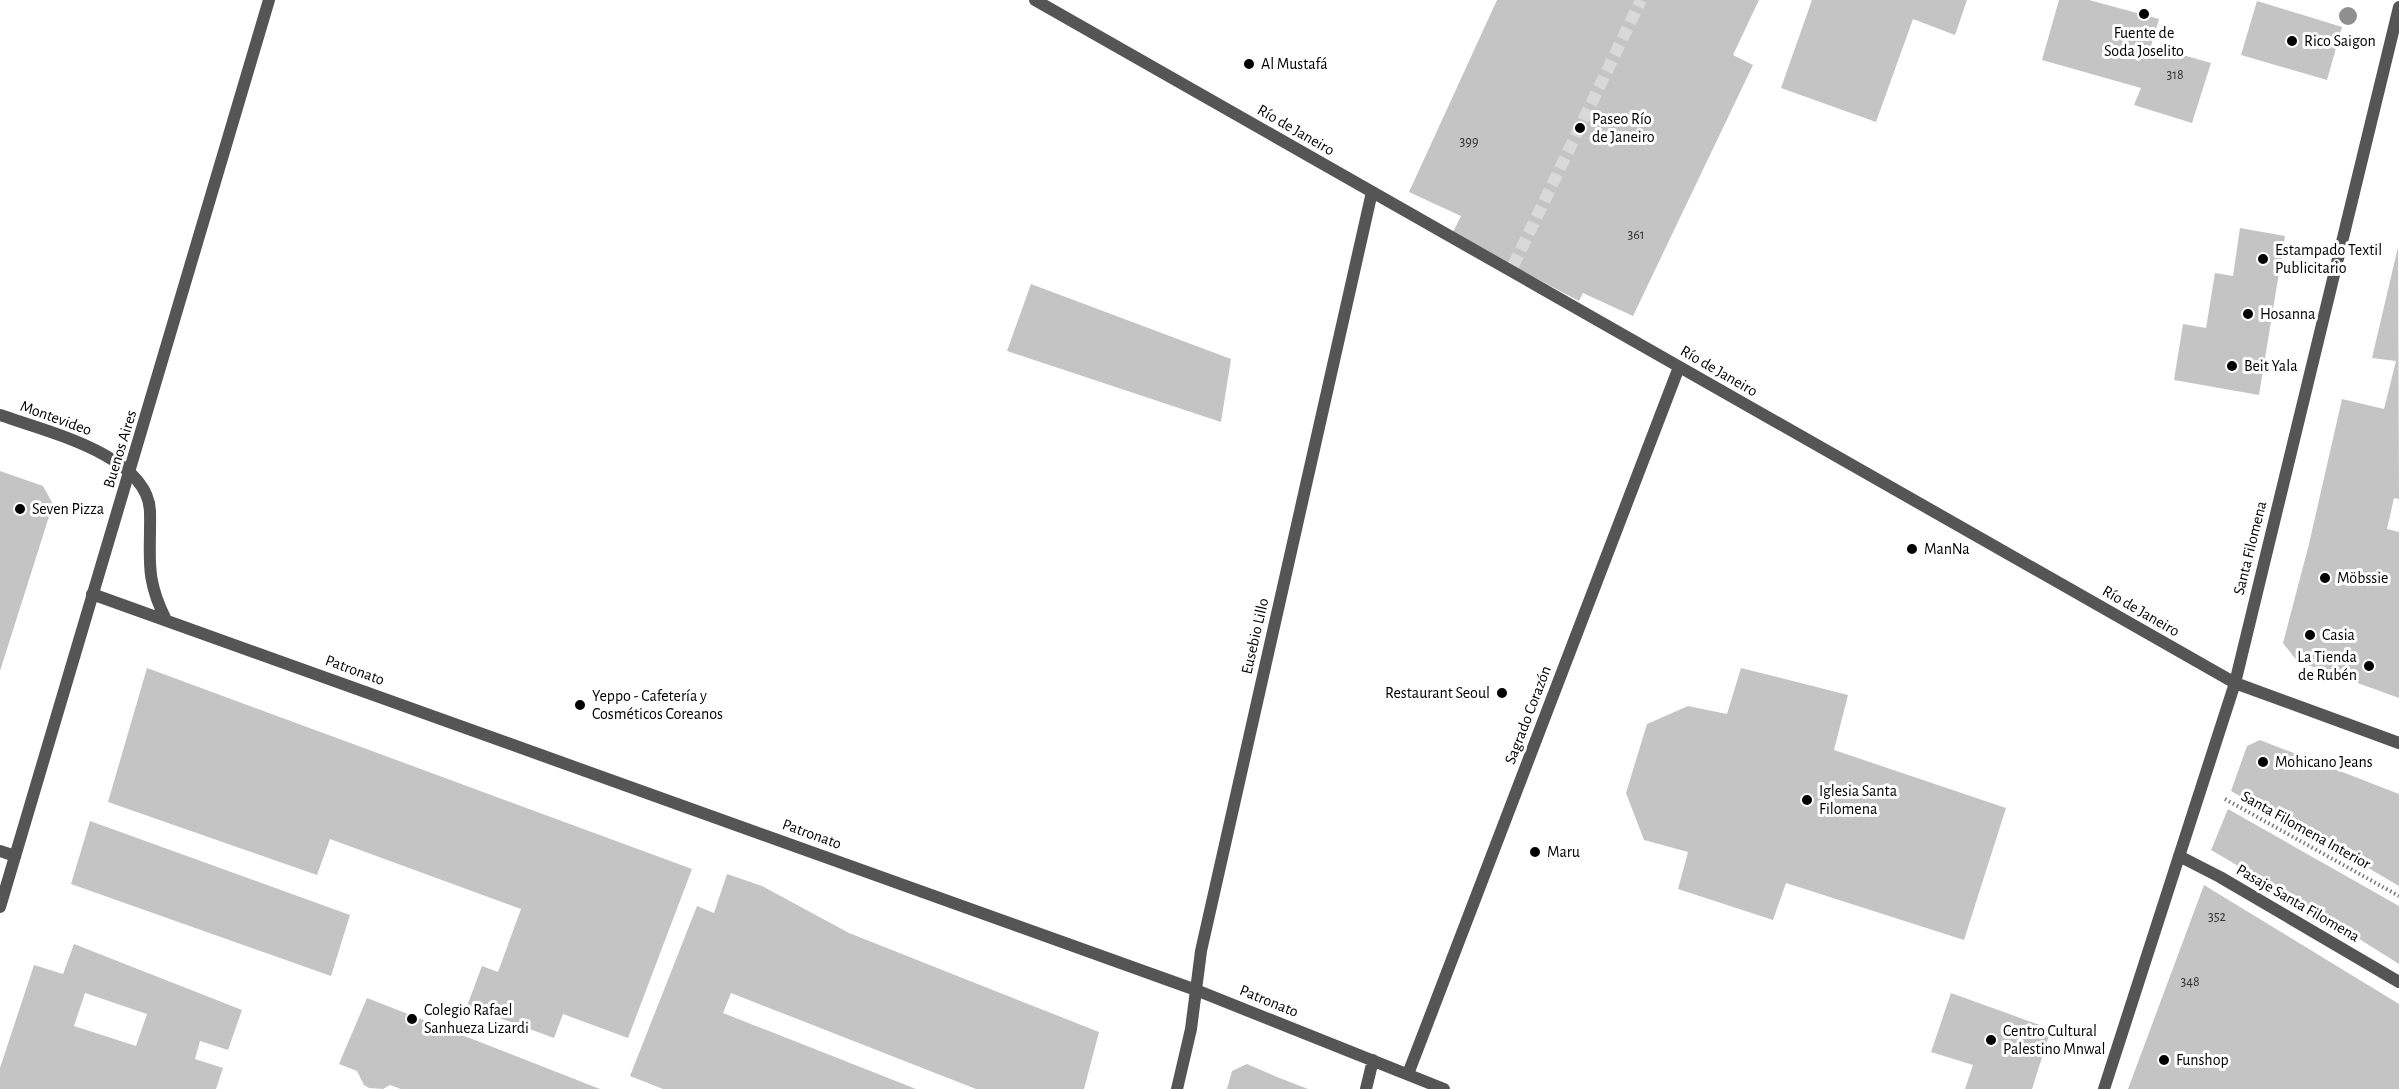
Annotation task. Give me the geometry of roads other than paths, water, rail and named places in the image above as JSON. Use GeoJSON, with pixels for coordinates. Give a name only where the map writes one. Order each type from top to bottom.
{"type":"FeatureCollection","features":[{"type":"Feature","properties":{"kind":"street","name":"Buenos Aires"},"geometry":{"type":"LineString","coordinates":[[0,907],[269,0]]}},
{"type":"Feature","properties":{"kind":"street","name":"Río de Janeiro"},"geometry":{"type":"LineString","coordinates":[[1035,0],[1372,192],[1511,268],[1679,367],[2235,683],[2399,742]]}},
{"type":"Feature","properties":{"kind":"street","name":"Santa Filomena"},"geometry":{"type":"LineString","coordinates":[[2104,1089],[2235,683],[2399,7]]}},
{"type":"Feature","properties":{"kind":"street","name":"Eusebio Lillo"},"geometry":{"type":"LineString","coordinates":[[1177,1089],[1191,1029],[1201,951],[1372,192]]}},
{"type":"Feature","properties":{"kind":"street","name":"Sagrado Corazón"},"geometry":{"type":"LineString","coordinates":[[1408,1074],[1679,367]]}},
{"type":"Feature","properties":{"kind":"street","name":"Montevideo"},"geometry":{"type":"LineString","coordinates":[[0,415],[107,455],[131,471]]}},
{"type":"Feature","properties":{"kind":"street"},"geometry":{"type":"LineString","coordinates":[[131,471],[147,495],[150,509],[148,557],[150,578],[166,620]]}},
{"type":"Feature","properties":{"kind":"street","name":"Patronato"},"geometry":{"type":"LineString","coordinates":[[92,594],[1196,990],[1444,1089]]}},
{"type":"Feature","properties":{"kind":"street"},"geometry":{"type":"LineString","coordinates":[[0,851],[15,856]]}},
{"type":"Feature","properties":{"kind":"street","name":"Pasaje Santa Filomena"},"geometry":{"type":"LineString","coordinates":[[2179,856],[2220,877],[2399,981]]}},
{"type":"Feature","properties":{"kind":"street"},"geometry":{"type":"LineString","coordinates":[[1366,1089],[1373,1060]]}},
{"type":"Feature","properties":{"kind":"tunnel"},"geometry":{"type":"LineString","coordinates":[[1513,266],[1641,0]]}},
{"type":"Feature","properties":{"kind":"place","name":"Fuente de Soda Joselito"},"geometry":{"type":"Point","coordinates":[2144,14]}},
{"type":"Feature","properties":{"kind":"place","name":"Rico Saigon"},"geometry":{"type":"Point","coordinates":[2292,41]}},
{"type":"Feature","properties":{"kind":"place","name":"Al Mustafá"},"geometry":{"type":"Point","coordinates":[1249,64]}},
{"type":"Feature","properties":{"kind":"place","name":"Paseo Río de Janeiro"},"geometry":{"type":"Point","coordinates":[1580,128]}},
{"type":"Feature","properties":{"kind":"place","name":"Estampado Textil Publicitario"},"geometry":{"type":"Point","coordinates":[2263,259]}},
{"type":"Feature","properties":{"kind":"place","name":"Hosanna"},"geometry":{"type":"Point","coordinates":[2248,314]}},
{"type":"Feature","properties":{"kind":"place","name":"Beit Yala"},"geometry":{"type":"Point","coordinates":[2232,366]}},
{"type":"Feature","properties":{"kind":"place","name":"Seven Pizza"},"geometry":{"type":"Point","coordinates":[20,509]}},
{"type":"Feature","properties":{"kind":"place","name":"ManNa"},"geometry":{"type":"Point","coordinates":[1912,549]}},
{"type":"Feature","properties":{"kind":"place","name":"Möbssie"},"geometry":{"type":"Point","coordinates":[2325,578]}},
{"type":"Feature","properties":{"kind":"place","name":"Casia"},"geometry":{"type":"Point","coordinates":[2310,635]}},
{"type":"Feature","properties":{"kind":"place","name":"La Tienda de Rubén"},"geometry":{"type":"Point","coordinates":[2369,666]}},
{"type":"Feature","properties":{"kind":"place","name":"Restaurant Seoul"},"geometry":{"type":"Point","coordinates":[1502,693]}},
{"type":"Feature","properties":{"kind":"place","name":"Yeppo - Cafetería y Cosméticos Coreanos"},"geometry":{"type":"Point","coordinates":[580,705]}},
{"type":"Feature","properties":{"kind":"place","name":"Mohicano Jeans"},"geometry":{"type":"Point","coordinates":[2263,762]}},
{"type":"Feature","properties":{"kind":"place","name":"Iglesia Santa Filomena"},"geometry":{"type":"Point","coordinates":[1807,800]}},
{"type":"Feature","properties":{"kind":"place","name":"Maru"},"geometry":{"type":"Point","coordinates":[1535,852]}},
{"type":"Feature","properties":{"kind":"place","name":"Colegio Rafael Sanhueza Lizardi"},"geometry":{"type":"Point","coordinates":[412,1019]}},
{"type":"Feature","properties":{"kind":"place","name":"Centro Cultural Palestino Mnwal"},"geometry":{"type":"Point","coordinates":[1991,1040]}},
{"type":"Feature","properties":{"kind":"place","name":"Funshop"},"geometry":{"type":"Point","coordinates":[2164,1060]}}]}
